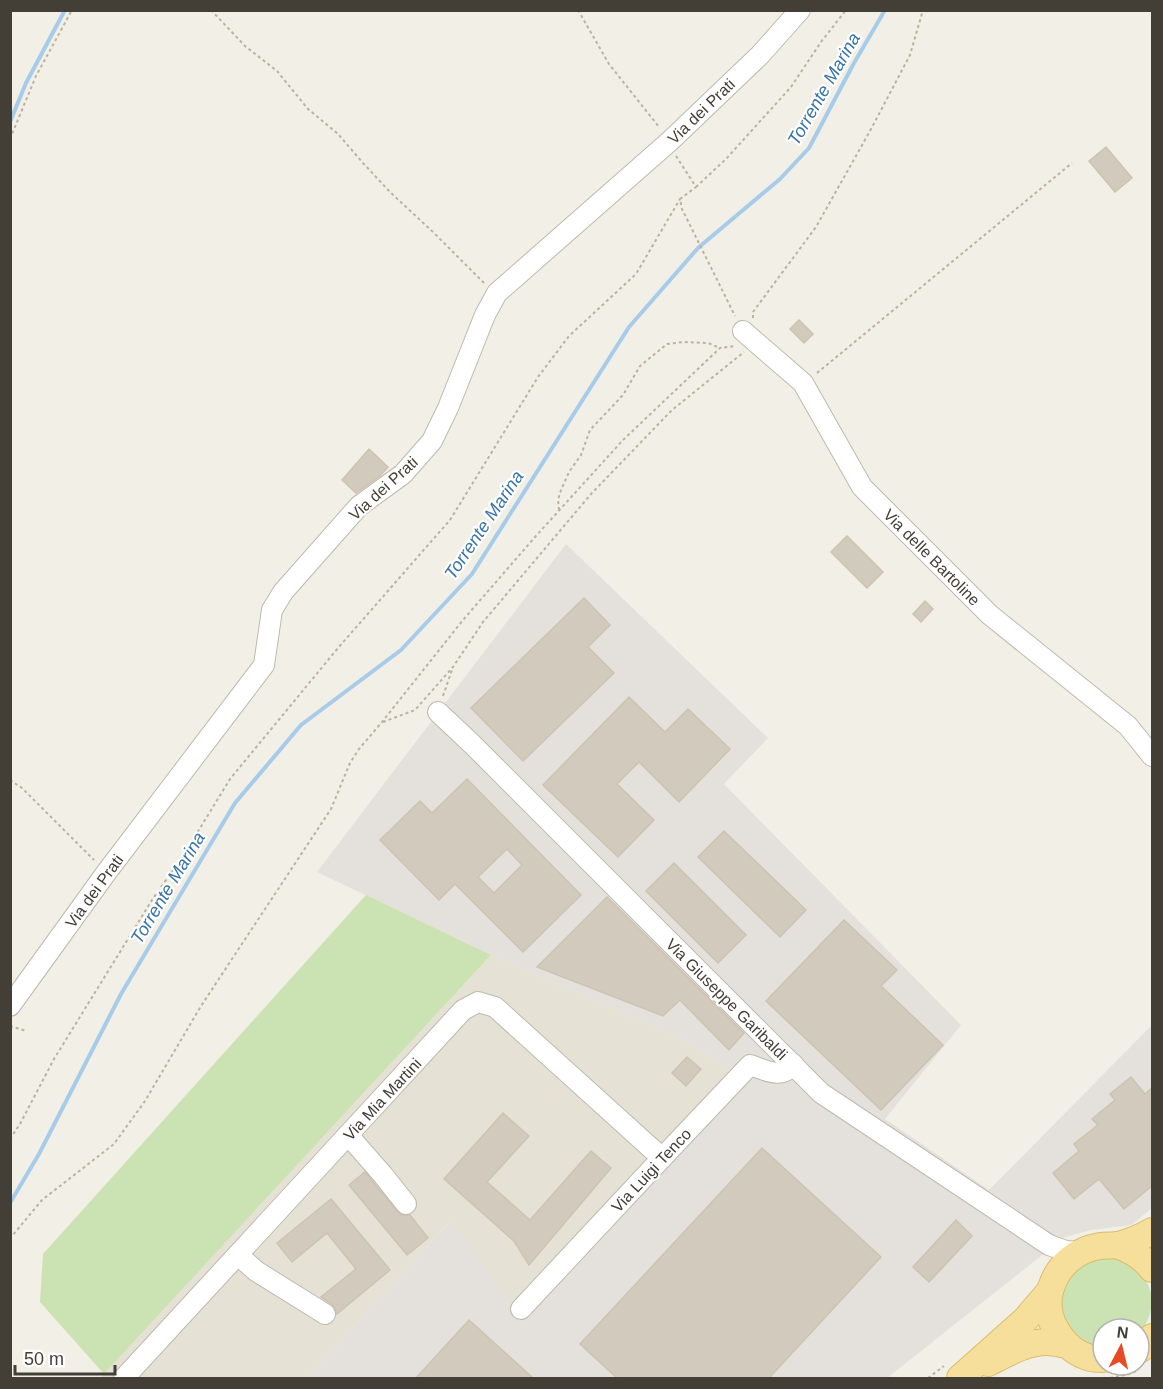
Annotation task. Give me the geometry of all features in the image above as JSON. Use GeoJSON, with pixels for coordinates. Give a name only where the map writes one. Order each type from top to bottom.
{"type":"FeatureCollection","features":[{"type":"Feature","properties":{"kind":"main road"},"geometry":{"type":"LineString","coordinates":[[963,1376],[1025,1320],[1052,1285],[1066,1261],[1089,1248],[1117,1245],[1135,1240],[1152,1231]]}},
{"type":"Feature","properties":{"kind":"main road"},"geometry":{"type":"LineString","coordinates":[[1117,1245],[1130,1250],[1148,1262],[1152,1269]]}},
{"type":"Feature","properties":{"kind":"main road"},"geometry":{"type":"LineString","coordinates":[[1052,1285],[1048,1309],[1052,1323],[1066,1345]]}},
{"type":"Feature","properties":{"kind":"main road"},"geometry":{"type":"LineString","coordinates":[[963,1376],[1011,1352],[1036,1343],[1050,1342],[1066,1345],[1085,1357],[1091,1358]]}},
{"type":"Feature","properties":{"kind":"street","name":"Via dei Prati"},"geometry":{"type":"LineString","coordinates":[[10,1006],[106,873],[264,665],[272,610],[283,592],[359,507],[403,474],[432,441],[448,408],[485,315],[497,293],[669,142],[760,55],[800,10]]}},
{"type":"Feature","properties":{"kind":"street","name":"Via delle Bartoline"},"geometry":{"type":"LineString","coordinates":[[749,337],[802,383],[862,487],[990,615],[1128,726],[1152,756]]}},
{"type":"Feature","properties":{"kind":"street","name":"Via Giuseppe Garibaldi"},"geometry":{"type":"LineString","coordinates":[[438,712],[821,1093],[1049,1245],[1066,1251],[1080,1252]]}},
{"type":"Feature","properties":{"kind":"street","name":"Via Mia Martini"},"geometry":{"type":"LineString","coordinates":[[124,1378],[463,1010],[478,1002],[495,1007],[662,1158]]}},
{"type":"Feature","properties":{"kind":"street","name":"Via Luigi Tenco"},"geometry":{"type":"LineString","coordinates":[[520,1309],[750,1065],[777,1074],[791,1068],[793,1064]]}},
{"type":"Feature","properties":{"kind":"street"},"geometry":{"type":"LineString","coordinates":[[348,1135],[406,1204]]}},
{"type":"Feature","properties":{"kind":"street"},"geometry":{"type":"LineString","coordinates":[[1049,1245],[1054,1254],[1052,1285]]}},
{"type":"Feature","properties":{"kind":"street"},"geometry":{"type":"LineString","coordinates":[[238,1255],[256,1270],[325,1314]]}},
{"type":"Feature","properties":{"kind":"path"},"geometry":{"type":"LineString","coordinates":[[10,139],[36,76],[72,10]]}},
{"type":"Feature","properties":{"kind":"path"},"geometry":{"type":"LineString","coordinates":[[211,10],[245,46],[277,71],[308,110],[339,134],[390,192],[497,293]]}},
{"type":"Feature","properties":{"kind":"path"},"geometry":{"type":"LineString","coordinates":[[578,10],[609,64],[669,142],[696,187]]}},
{"type":"Feature","properties":{"kind":"path"},"geometry":{"type":"LineString","coordinates":[[10,1139],[54,1059],[230,779],[338,648],[450,520],[538,377],[569,336],[636,274],[680,199],[726,159],[791,87],[846,10]]}},
{"type":"Feature","properties":{"kind":"path"},"geometry":{"type":"LineString","coordinates":[[382,722],[415,710],[453,667],[483,622],[591,494],[672,410],[749,337],[753,312],[816,227],[870,131],[909,55],[923,10]]}},
{"type":"Feature","properties":{"kind":"path"},"geometry":{"type":"LineString","coordinates":[[802,383],[838,357],[1072,163]]}},
{"type":"Feature","properties":{"kind":"path"},"geometry":{"type":"LineString","coordinates":[[680,199],[682,209],[749,337]]}},
{"type":"Feature","properties":{"kind":"path"},"geometry":{"type":"LineString","coordinates":[[10,1239],[42,1200],[114,1144],[145,1101],[201,1006],[332,809],[350,763],[359,749],[463,620],[623,440],[720,348],[749,337]]}},
{"type":"Feature","properties":{"kind":"path"},"geometry":{"type":"LineString","coordinates":[[559,510],[558,500],[561,490],[580,455],[590,430],[623,395],[640,366],[667,344],[708,343],[720,348]]}},
{"type":"Feature","properties":{"kind":"path"},"geometry":{"type":"LineString","coordinates":[[438,712],[453,667]]}},
{"type":"Feature","properties":{"kind":"path"},"geometry":{"type":"LineString","coordinates":[[10,780],[22,788],[106,873]]}},
{"type":"Feature","properties":{"kind":"path"},"geometry":{"type":"LineString","coordinates":[[10,1026],[27,1031]]}},
{"type":"Feature","properties":{"kind":"shaded area"},"geometry":{"type":"Polygon","coordinates":[[[566,544],[768,738],[724,784],[961,1025],[885,1119],[989,1190],[1152,1025],[1152,1208],[1131,1225],[1091,1230],[1065,1237],[887,1378],[307,1378],[451,1220],[524,1322],[747,1083],[692,1044],[491,955],[317,872],[566,544]]]}},
{"type":"Feature","properties":{"kind":"shaded area"},"geometry":{"type":"Polygon","coordinates":[[[491,955],[692,1044],[747,1083],[524,1322],[450,1221],[307,1378],[100,1378],[491,955]]]}},
{"type":"Feature","properties":{"kind":"green space"},"geometry":{"type":"Polygon","coordinates":[[[366,895],[491,955],[104,1374],[40,1302],[43,1254],[366,895]]]}},
{"type":"Feature","properties":{"kind":"green space"},"geometry":{"type":"Polygon","coordinates":[[[1115,1258],[1138,1271],[1150,1289],[1151,1311],[1148,1317],[1091,1317],[1091,1346],[1080,1339],[1068,1326],[1063,1316],[1061,1297],[1063,1288],[1074,1271],[1091,1260],[1115,1258]]]}},
{"type":"Feature","properties":{"kind":"building"},"geometry":{"type":"Polygon","coordinates":[[[1106,147],[1132,178],[1115,192],[1089,161],[1106,147]]]}},
{"type":"Feature","properties":{"kind":"building"},"geometry":{"type":"Polygon","coordinates":[[[799,320],[813,334],[804,343],[790,329],[799,320]]]}},
{"type":"Feature","properties":{"kind":"building"},"geometry":{"type":"Polygon","coordinates":[[[369,449],[388,467],[380,476],[356,493],[342,480],[369,449]]]}},
{"type":"Feature","properties":{"kind":"building"},"geometry":{"type":"Polygon","coordinates":[[[847,536],[883,572],[867,588],[831,552],[847,536]]]}},
{"type":"Feature","properties":{"kind":"building"},"geometry":{"type":"Polygon","coordinates":[[[584,598],[610,625],[588,647],[614,673],[523,761],[471,708],[584,598]]]}},
{"type":"Feature","properties":{"kind":"building"},"geometry":{"type":"Polygon","coordinates":[[[925,601],[933,609],[921,622],[913,614],[925,601]]]}},
{"type":"Feature","properties":{"kind":"building"},"geometry":{"type":"Polygon","coordinates":[[[629,697],[665,732],[688,709],[730,749],[679,802],[639,762],[617,784],[654,820],[618,857],[543,785],[629,697]]]}},
{"type":"Feature","properties":{"kind":"building"},"geometry":{"type":"Polygon","coordinates":[[[467,779],[581,895],[523,952],[455,884],[439,900],[380,840],[420,801],[432,813],[467,779]],[[507,849],[478,877],[494,893],[522,865],[507,849]]]}},
{"type":"Feature","properties":{"kind":"building"},"geometry":{"type":"Polygon","coordinates":[[[724,831],[806,910],[780,937],[698,857],[724,831]]]}},
{"type":"Feature","properties":{"kind":"building"},"geometry":{"type":"Polygon","coordinates":[[[674,863],[746,935],[718,963],[646,891],[674,863]]]}},
{"type":"Feature","properties":{"kind":"building"},"geometry":{"type":"Polygon","coordinates":[[[607,897],[744,1033],[729,1050],[680,1000],[663,1016],[537,967],[607,897]]]}},
{"type":"Feature","properties":{"kind":"building"},"geometry":{"type":"Polygon","coordinates":[[[844,920],[897,970],[881,986],[943,1045],[881,1110],[766,1001],[844,920]]]}},
{"type":"Feature","properties":{"kind":"building"},"geometry":{"type":"Polygon","coordinates":[[[687,1057],[701,1069],[686,1086],[672,1073],[687,1057]]]}},
{"type":"Feature","properties":{"kind":"building"},"geometry":{"type":"Polygon","coordinates":[[[1131,1077],[1145,1094],[1152,1088],[1152,1186],[1124,1209],[1099,1179],[1074,1199],[1053,1173],[1079,1151],[1074,1144],[1098,1125],[1092,1119],[1115,1100],[1110,1094],[1131,1077]]]}},
{"type":"Feature","properties":{"kind":"building"},"geometry":{"type":"Polygon","coordinates":[[[503,1113],[529,1136],[487,1182],[530,1220],[591,1151],[611,1168],[529,1265],[514,1241],[444,1179],[503,1113]]]}},
{"type":"Feature","properties":{"kind":"building"},"geometry":{"type":"Polygon","coordinates":[[[762,1148],[881,1257],[769,1378],[617,1378],[580,1344],[762,1148]]]}},
{"type":"Feature","properties":{"kind":"building"},"geometry":{"type":"Polygon","coordinates":[[[365,1172],[397,1211],[402,1215],[410,1215],[428,1238],[407,1255],[349,1185],[365,1172]]]}},
{"type":"Feature","properties":{"kind":"building"},"geometry":{"type":"Polygon","coordinates":[[[331,1199],[390,1270],[337,1314],[332,1304],[321,1297],[356,1269],[327,1233],[292,1262],[277,1243],[331,1199]]]}},
{"type":"Feature","properties":{"kind":"building"},"geometry":{"type":"Polygon","coordinates":[[[956,1220],[972,1236],[929,1282],[913,1267],[956,1220]]]}},
{"type":"Feature","properties":{"kind":"building"},"geometry":{"type":"Polygon","coordinates":[[[469,1320],[533,1378],[416,1378],[469,1320]]]}},
{"type":"Feature","properties":{"kind":"waterway"},"geometry":{"type":"LineString","coordinates":[[10,122],[26,83],[65,10]]}},
{"type":"Feature","properties":{"kind":"waterway","name":"Torrente Marina"},"geometry":{"type":"LineString","coordinates":[[10,1203],[39,1154],[121,994],[235,803],[301,725],[401,650],[472,574],[629,327],[698,248],[780,179],[809,148],[885,10]]}}]}
